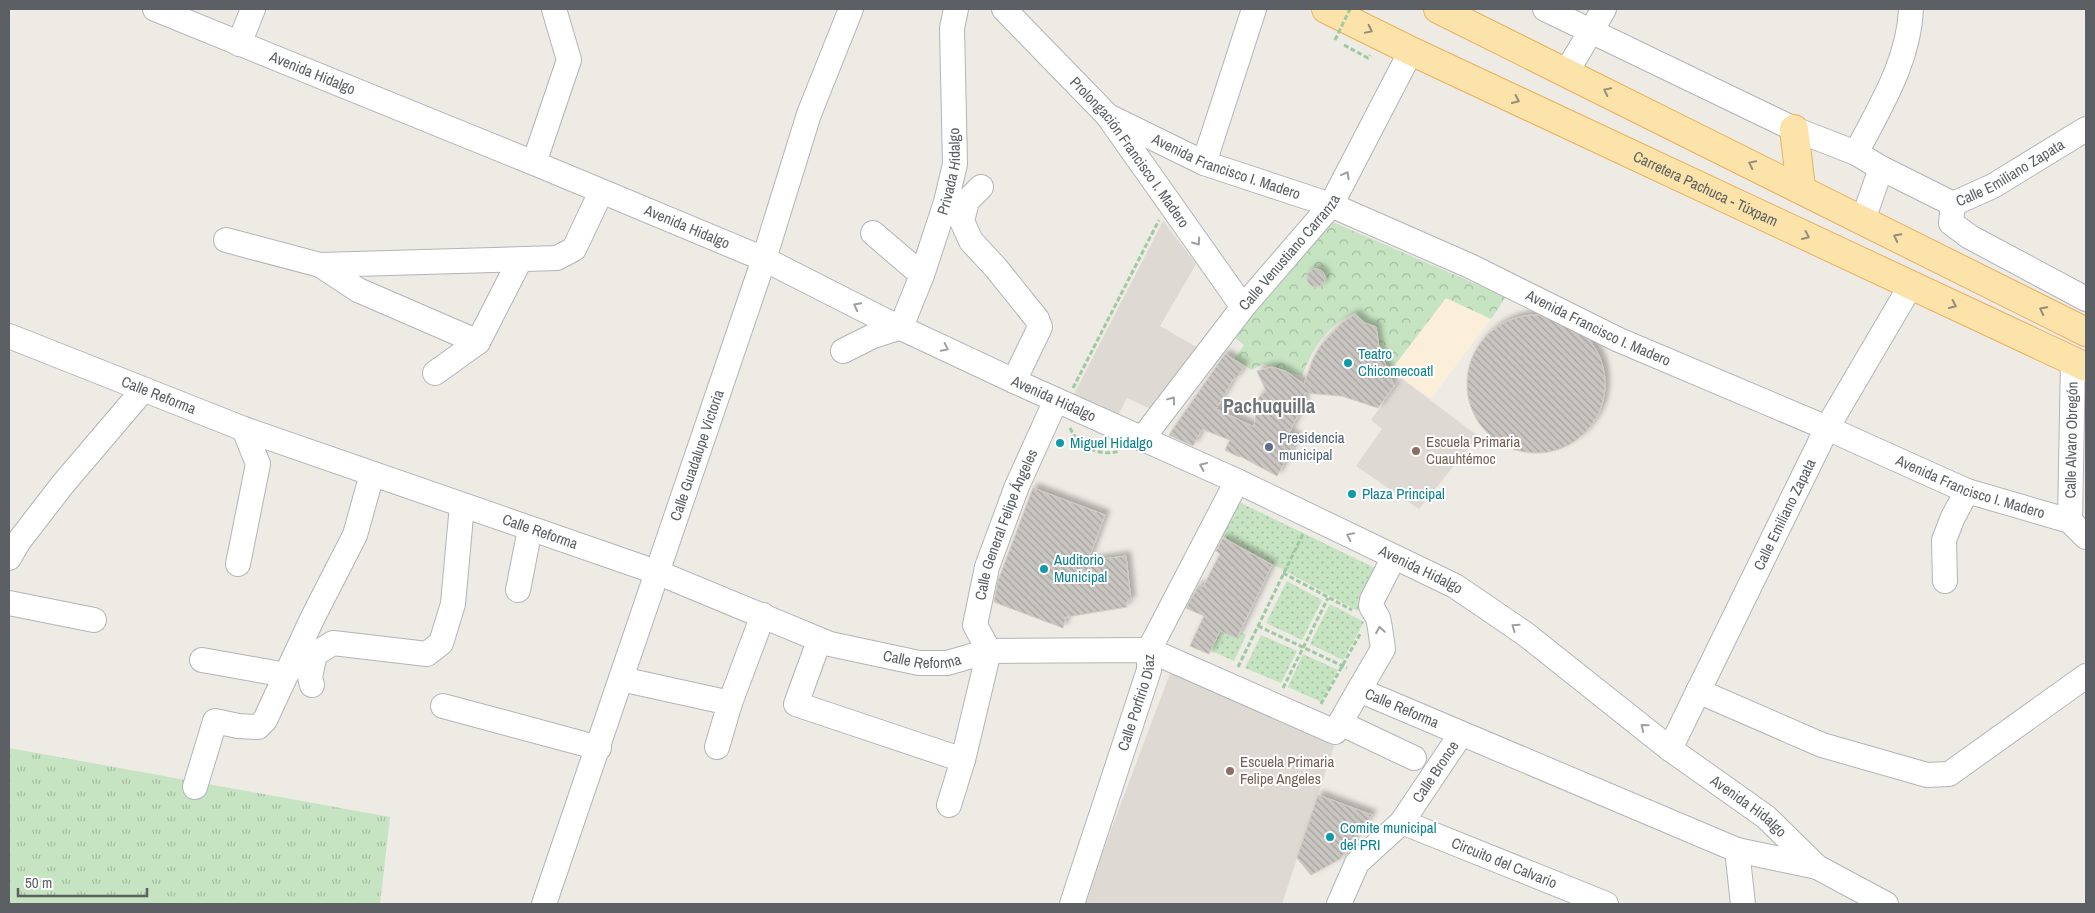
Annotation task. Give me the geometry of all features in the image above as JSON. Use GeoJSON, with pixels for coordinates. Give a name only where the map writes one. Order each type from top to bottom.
{"type":"FeatureCollection","features":[{"type":"Feature","properties":{"kind":"main road","name":"Carretera Pachuca - Túxpam"},"geometry":{"type":"LineString","coordinates":[[1326,9],[1411,51],[2080,363]]}},
{"type":"Feature","properties":{"kind":"main road"},"geometry":{"type":"LineString","coordinates":[[1438,9],[1567,71],[2086,332]]}},
{"type":"Feature","properties":{"kind":"main road"},"geometry":{"type":"LineString","coordinates":[[1794,129],[1801,188]]}},
{"type":"Feature","properties":{"kind":"street","name":"Avenida Hidalgo"},"geometry":{"type":"LineString","coordinates":[[154,9],[534,163],[764,260],[1014,381],[1237,481],[1455,586],[1524,633],[1670,749],[1766,817],[1817,868],[1885,904]]}},
{"type":"Feature","properties":{"kind":"street"},"geometry":{"type":"LineString","coordinates":[[239,44],[254,9]]}},
{"type":"Feature","properties":{"kind":"street"},"geometry":{"type":"LineString","coordinates":[[534,163],[569,60],[554,9]]}},
{"type":"Feature","properties":{"kind":"street","name":"Calle Guadalupe Victoria"},"geometry":{"type":"LineString","coordinates":[[544,904],[659,573],[764,260],[809,114],[851,9]]}},
{"type":"Feature","properties":{"kind":"street","name":"Privada Hidalgo"},"geometry":{"type":"LineString","coordinates":[[901,327],[922,275],[946,202],[955,164],[952,28],[956,9]]}},
{"type":"Feature","properties":{"kind":"street","name":"Prolongación Francisco I. Madero"},"geometry":{"type":"LineString","coordinates":[[1004,9],[1108,116],[1243,307]]}},
{"type":"Feature","properties":{"kind":"street"},"geometry":{"type":"LineString","coordinates":[[1204,163],[1254,9]]}},
{"type":"Feature","properties":{"kind":"street"},"geometry":{"type":"LineString","coordinates":[[1545,9],[1794,129],[1856,153],[1881,168],[1953,204]]}},
{"type":"Feature","properties":{"kind":"street"},"geometry":{"type":"LineString","coordinates":[[1567,71],[1604,9]]}},
{"type":"Feature","properties":{"kind":"street"},"geometry":{"type":"LineString","coordinates":[[1856,153],[1905,53],[1910,31],[1911,9]]}},
{"type":"Feature","properties":{"kind":"street","name":"Calle Venustiano Carranza"},"geometry":{"type":"LineString","coordinates":[[1142,438],[1243,307],[1330,205],[1411,51]]}},
{"type":"Feature","properties":{"kind":"street","name":"Avenida Francisco I. Madero"},"geometry":{"type":"LineString","coordinates":[[1108,116],[1204,163],[1330,205],[1470,266],[1619,340],[1827,428],[1967,491],[2070,521],[2086,537]]}},
{"type":"Feature","properties":{"kind":"street","name":"Calle Emiliano Zapata"},"geometry":{"type":"LineString","coordinates":[[2086,130],[1993,186],[1953,204],[1951,223],[1970,236],[2086,299]]}},
{"type":"Feature","properties":{"kind":"street"},"geometry":{"type":"LineString","coordinates":[[1863,220],[1881,168]]}},
{"type":"Feature","properties":{"kind":"street"},"geometry":{"type":"LineString","coordinates":[[981,187],[967,202],[962,221],[970,241],[1026,304],[1037,319],[1040,327],[1014,381]]}},
{"type":"Feature","properties":{"kind":"street"},"geometry":{"type":"LineString","coordinates":[[320,266],[557,258],[574,249],[601,192]]}},
{"type":"Feature","properties":{"kind":"street"},"geometry":{"type":"LineString","coordinates":[[873,233],[922,275]]}},
{"type":"Feature","properties":{"kind":"street"},"geometry":{"type":"LineString","coordinates":[[226,240],[320,266],[358,290],[478,342]]}},
{"type":"Feature","properties":{"kind":"street"},"geometry":{"type":"LineString","coordinates":[[435,373],[478,342],[520,260]]}},
{"type":"Feature","properties":{"kind":"street","name":"Calle Emiliano Zapata"},"geometry":{"type":"LineString","coordinates":[[1670,749],[1827,428],[1911,285]]}},
{"type":"Feature","properties":{"kind":"street"},"geometry":{"type":"LineString","coordinates":[[843,351],[873,336],[901,327]]}},
{"type":"Feature","properties":{"kind":"street","name":"Calle Reforma"},"geometry":{"type":"LineString","coordinates":[[9,336],[244,429],[659,573],[763,615],[819,641],[919,663],[947,663],[989,651],[1149,650],[1335,732],[1340,723],[1351,684],[1461,734],[1737,850],[1817,868]]}},
{"type":"Feature","properties":{"kind":"street","name":"Calle Alvaro Obregón"},"geometry":{"type":"LineString","coordinates":[[2070,521],[2080,363]]}},
{"type":"Feature","properties":{"kind":"street"},"geometry":{"type":"LineString","coordinates":[[9,558],[19,541],[63,484],[143,390]]}},
{"type":"Feature","properties":{"kind":"street","name":"Calle General Felipe Ángeles"},"geometry":{"type":"LineString","coordinates":[[989,651],[975,625],[988,567],[1017,486],[1060,402]]}},
{"type":"Feature","properties":{"kind":"street"},"geometry":{"type":"LineString","coordinates":[[238,564],[258,464],[244,429]]}},
{"type":"Feature","properties":{"kind":"street"},"geometry":{"type":"LineString","coordinates":[[195,787],[215,721],[238,726],[258,727],[265,720],[355,535],[372,474]]}},
{"type":"Feature","properties":{"kind":"street","name":"Calle Porfirio Díaz"},"geometry":{"type":"LineString","coordinates":[[1072,904],[1149,670],[1149,650],[1237,481]]}},
{"type":"Feature","properties":{"kind":"street"},"geometry":{"type":"LineString","coordinates":[[1945,581],[1944,540],[1953,517],[1967,491]]}},
{"type":"Feature","properties":{"kind":"street"},"geometry":{"type":"LineString","coordinates":[[312,685],[310,677],[315,654],[334,643],[427,654],[441,643],[453,604],[462,505]]}},
{"type":"Feature","properties":{"kind":"street"},"geometry":{"type":"LineString","coordinates":[[518,590],[530,529]]}},
{"type":"Feature","properties":{"kind":"street"},"geometry":{"type":"LineString","coordinates":[[1351,684],[1383,649],[1378,618],[1371,606],[1372,600],[1394,557]]}},
{"type":"Feature","properties":{"kind":"street"},"geometry":{"type":"LineString","coordinates":[[9,603],[94,620]]}},
{"type":"Feature","properties":{"kind":"street"},"geometry":{"type":"LineString","coordinates":[[717,747],[730,702],[763,615]]}},
{"type":"Feature","properties":{"kind":"street"},"geometry":{"type":"LineString","coordinates":[[819,641],[796,704],[963,760]]}},
{"type":"Feature","properties":{"kind":"street"},"geometry":{"type":"LineString","coordinates":[[949,805],[963,760],[989,651]]}},
{"type":"Feature","properties":{"kind":"street"},"geometry":{"type":"LineString","coordinates":[[202,660],[286,675]]}},
{"type":"Feature","properties":{"kind":"street"},"geometry":{"type":"LineString","coordinates":[[1698,691],[1822,746],[1927,775],[1949,774],[2086,676]]}},
{"type":"Feature","properties":{"kind":"street"},"geometry":{"type":"LineString","coordinates":[[621,680],[730,702]]}},
{"type":"Feature","properties":{"kind":"street"},"geometry":{"type":"LineString","coordinates":[[443,706],[599,748]]}},
{"type":"Feature","properties":{"kind":"street"},"geometry":{"type":"LineString","coordinates":[[1340,723],[1414,758]]}},
{"type":"Feature","properties":{"kind":"street","name":"Calle Bronce"},"geometry":{"type":"LineString","coordinates":[[1339,904],[1357,863],[1402,822],[1461,734]]}},
{"type":"Feature","properties":{"kind":"street","name":"Circuito del Calvario"},"geometry":{"type":"LineString","coordinates":[[1402,822],[1606,904]]}},
{"type":"Feature","properties":{"kind":"street"},"geometry":{"type":"LineString","coordinates":[[1737,850],[1743,904]]}},
{"type":"Feature","properties":{"kind":"path"},"geometry":{"type":"LineString","coordinates":[[1350,9],[1335,40],[1368,58]]}},
{"type":"Feature","properties":{"kind":"path"},"geometry":{"type":"LineString","coordinates":[[1060,402],[1168,201]]}},
{"type":"Feature","properties":{"kind":"path"},"geometry":{"type":"LineString","coordinates":[[1247,672],[1237,669],[1304,531]]}},
{"type":"Feature","properties":{"kind":"path"},"geometry":{"type":"LineString","coordinates":[[1283,573],[1352,611]]}},
{"type":"Feature","properties":{"kind":"path"},"geometry":{"type":"LineString","coordinates":[[1283,688],[1328,598]]}},
{"type":"Feature","properties":{"kind":"path"},"geometry":{"type":"LineString","coordinates":[[1258,626],[1347,668]]}},
{"type":"Feature","properties":{"kind":"path"},"geometry":{"type":"LineString","coordinates":[[1314,701],[1321,705],[1364,627]]}},
{"type":"Feature","properties":{"kind":"path"},"geometry":{"type":"LineString","coordinates":[[1356,651],[1366,635]]}},
{"type":"Feature","properties":{"kind":"path"},"geometry":{"type":"LineString","coordinates":[[1351,684],[1347,668],[1352,660]]}},
{"type":"Feature","properties":{"kind":"path"},"geometry":{"type":"LineString","coordinates":[[1274,684],[1291,691]]}},
{"type":"Feature","properties":{"kind":"shaded area"},"geometry":{"type":"Polygon","coordinates":[[[1163,221],[1196,264],[1160,326],[1198,348],[1153,410],[1127,398],[1118,415],[1074,394],[1163,221]]]}},
{"type":"Feature","properties":{"kind":"shaded area"},"geometry":{"type":"Polygon","coordinates":[[[1446,298],[1491,319],[1431,399],[1391,370],[1446,298]]]}},
{"type":"Feature","properties":{"kind":"shaded area","name":"Escuela Primaria Cuauhtémoc"},"geometry":{"type":"Polygon","coordinates":[[[1401,378],[1478,436],[1419,509],[1356,466],[1382,429],[1371,420],[1401,378]]]}},
{"type":"Feature","properties":{"kind":"shaded area","name":"Escuela Primaria Felipe Angeles"},"geometry":{"type":"Polygon","coordinates":[[[1171,671],[1334,746],[1282,904],[1083,904],[1171,671]]]}},
{"type":"Feature","properties":{"kind":"green space"},"geometry":{"type":"Polygon","coordinates":[[[1328,220],[1506,297],[1491,319],[1446,298],[1391,370],[1382,356],[1377,327],[1366,323],[1354,313],[1335,325],[1322,339],[1311,356],[1302,376],[1263,364],[1252,370],[1234,359],[1244,345],[1234,337],[1328,220]]]}},
{"type":"Feature","properties":{"kind":"green space"},"geometry":{"type":"Polygon","coordinates":[[[1537,332],[1547,333],[1565,340],[1579,354],[1586,372],[1586,392],[1579,410],[1565,424],[1547,431],[1537,432],[1527,431],[1509,424],[1495,410],[1488,392],[1487,382],[1488,372],[1495,354],[1509,340],[1527,333],[1537,332]]]}},
{"type":"Feature","properties":{"kind":"green space"},"geometry":{"type":"Polygon","coordinates":[[[1233,499],[1379,570],[1358,611],[1215,532],[1233,499]]]}},
{"type":"Feature","properties":{"kind":"green space"},"geometry":{"type":"Polygon","coordinates":[[[1287,581],[1322,600],[1302,640],[1266,623],[1287,581]]]}},
{"type":"Feature","properties":{"kind":"green space"},"geometry":{"type":"Polygon","coordinates":[[[1330,604],[1364,622],[1343,660],[1310,644],[1330,604]]]}},
{"type":"Feature","properties":{"kind":"green space"},"geometry":{"type":"Polygon","coordinates":[[[1220,631],[1240,632],[1246,635],[1234,661],[1211,651],[1220,631]]]}},
{"type":"Feature","properties":{"kind":"green space"},"geometry":{"type":"Polygon","coordinates":[[[1261,635],[1297,651],[1281,683],[1245,668],[1261,635]]]}},
{"type":"Feature","properties":{"kind":"green space"},"geometry":{"type":"Polygon","coordinates":[[[1303,654],[1338,670],[1321,702],[1288,687],[1303,654]]]}},
{"type":"Feature","properties":{"kind":"green space"},"geometry":{"type":"Polygon","coordinates":[[[9,748],[390,817],[380,904],[9,904],[9,748]]]}},
{"type":"Feature","properties":{"kind":"building"},"geometry":{"type":"Polygon","coordinates":[[[1312,269],[1320,269],[1325,274],[1323,285],[1312,287],[1307,282],[1307,274],[1312,269]]]}},
{"type":"Feature","properties":{"kind":"building"},"geometry":{"type":"Polygon","coordinates":[[[1355,314],[1365,323],[1376,327],[1379,348],[1394,386],[1378,408],[1342,396],[1305,393],[1303,406],[1289,433],[1298,438],[1277,476],[1225,450],[1230,440],[1202,429],[1193,446],[1169,435],[1225,354],[1244,366],[1236,379],[1234,378],[1216,409],[1254,427],[1259,397],[1266,391],[1257,371],[1272,367],[1285,371],[1304,384],[1313,359],[1321,345],[1343,322],[1355,314]]]}},
{"type":"Feature","properties":{"kind":"building"},"geometry":{"type":"Polygon","coordinates":[[[1536,315],[1562,321],[1585,335],[1599,358],[1605,384],[1599,410],[1585,433],[1562,447],[1536,453],[1510,447],[1487,433],[1473,410],[1467,384],[1473,358],[1487,335],[1510,321],[1536,315]]]}},
{"type":"Feature","properties":{"kind":"building","name":"Auditorio Municipal"},"geometry":{"type":"Polygon","coordinates":[[[1033,488],[1105,515],[1088,561],[1126,556],[1131,601],[1126,602],[1127,607],[1066,617],[1063,628],[994,602],[998,581],[1033,488]]]}},
{"type":"Feature","properties":{"kind":"building"},"geometry":{"type":"Polygon","coordinates":[[[1223,538],[1272,565],[1237,638],[1220,631],[1209,654],[1190,646],[1204,616],[1186,608],[1199,585],[1203,587],[1220,554],[1216,551],[1223,538]]]}},
{"type":"Feature","properties":{"kind":"building","name":"Comite municipal del PRI"},"geometry":{"type":"Polygon","coordinates":[[[1318,795],[1372,815],[1340,859],[1311,875],[1297,858],[1318,795]]]}},
{"type":"Feature","properties":{"kind":"place","name":"Teatro Chicomecoatl"},"geometry":{"type":"Point","coordinates":[1348,363]}},
{"type":"Feature","properties":{"kind":"place","name":"Miguel Hidalgo"},"geometry":{"type":"Point","coordinates":[1060,443]}},
{"type":"Feature","properties":{"kind":"place","name":"Presidencia municipal"},"geometry":{"type":"Point","coordinates":[1269,447]}},
{"type":"Feature","properties":{"kind":"place","name":"Escuela Primaria Cuauhtémoc"},"geometry":{"type":"Point","coordinates":[1416,451]}},
{"type":"Feature","properties":{"kind":"place","name":"Plaza Principal"},"geometry":{"type":"Point","coordinates":[1352,494]}},
{"type":"Feature","properties":{"kind":"place","name":"Auditorio Municipal"},"geometry":{"type":"Point","coordinates":[1044,569]}},
{"type":"Feature","properties":{"kind":"place","name":"Escuela Primaria Felipe Angeles"},"geometry":{"type":"Point","coordinates":[1230,771]}},
{"type":"Feature","properties":{"kind":"place","name":"Comite municipal del PRI"},"geometry":{"type":"Point","coordinates":[1330,837]}},
{"type":"Feature","properties":{"kind":"district","name":"Pachuquilla"},"geometry":{"type":"Point","coordinates":[1269,406]}}]}
